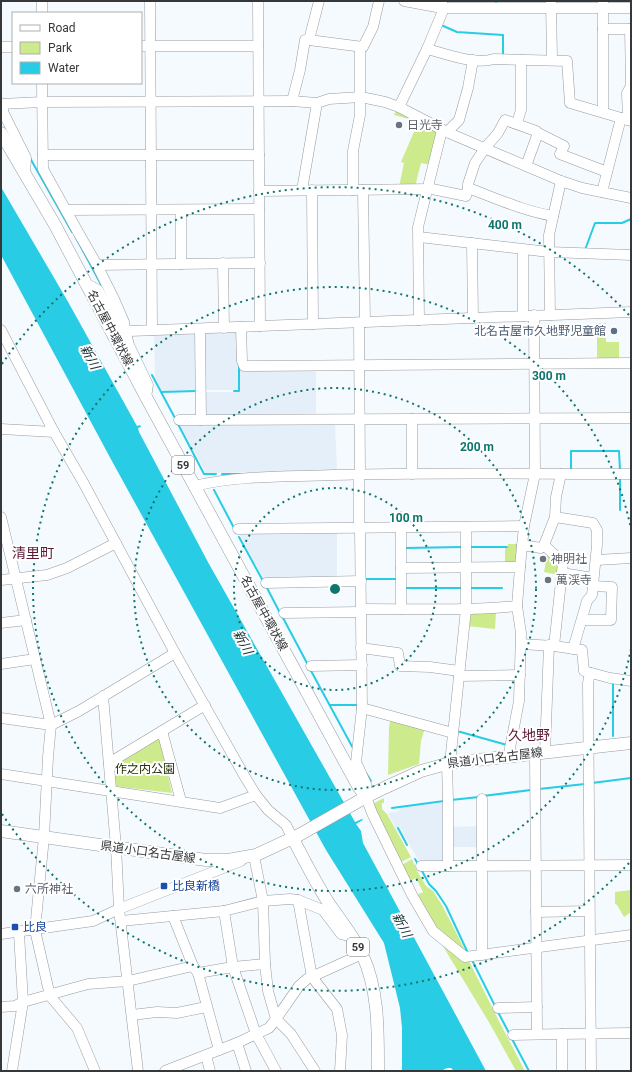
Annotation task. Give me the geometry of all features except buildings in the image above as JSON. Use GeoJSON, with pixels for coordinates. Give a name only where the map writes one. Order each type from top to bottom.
{"type":"FeatureCollection","features":[{"type":"Feature","properties":{"kind":"main road","name":"名古屋中環状線"},"geometry":{"type":"LineString","coordinates":[[1,133],[55,225],[146,397],[358,786],[363,798]]}},
{"type":"Feature","properties":{"kind":"main road","name":"県道小口名古屋線"},"geometry":{"type":"LineString","coordinates":[[363,798],[421,771],[448,763],[510,755],[631,743]]}},
{"type":"Feature","properties":{"kind":"main road"},"geometry":{"type":"LineString","coordinates":[[296,837],[363,798]]}},
{"type":"Feature","properties":{"kind":"main road","name":"県道小口名古屋線"},"geometry":{"type":"LineString","coordinates":[[1,831],[206,860],[228,860],[255,855],[296,837]]}},
{"type":"Feature","properties":{"kind":"main road","name":"59"},"geometry":{"type":"LineString","coordinates":[[296,837],[330,904],[362,954],[368,970],[375,999],[377,1016],[378,1071]]}},
{"type":"Feature","properties":{"kind":"street"},"geometry":{"type":"LineString","coordinates":[[42,1],[42,12]]}},
{"type":"Feature","properties":{"kind":"street"},"geometry":{"type":"LineString","coordinates":[[150,1],[146,46],[150,102],[152,330]]}},
{"type":"Feature","properties":{"kind":"street"},"geometry":{"type":"LineString","coordinates":[[258,1],[260,326]]}},
{"type":"Feature","properties":{"kind":"street"},"geometry":{"type":"LineString","coordinates":[[309,40],[319,1]]}},
{"type":"Feature","properties":{"kind":"street"},"geometry":{"type":"LineString","coordinates":[[292,101],[300,70],[305,40],[363,47],[366,44],[373,27],[379,1]]}},
{"type":"Feature","properties":{"kind":"street"},"geometry":{"type":"LineString","coordinates":[[404,1],[442,4],[603,4],[631,8]]}},
{"type":"Feature","properties":{"kind":"street"},"geometry":{"type":"LineString","coordinates":[[399,107],[427,49],[442,13],[442,4]]}},
{"type":"Feature","properties":{"kind":"street"},"geometry":{"type":"LineString","coordinates":[[551,4],[552,60]]}},
{"type":"Feature","properties":{"kind":"street"},"geometry":{"type":"LineString","coordinates":[[603,4],[603,112]]}},
{"type":"Feature","properties":{"kind":"street"},"geometry":{"type":"LineString","coordinates":[[602,192],[607,172],[626,119],[627,93],[631,86],[631,28],[603,29]]}},
{"type":"Feature","properties":{"kind":"street"},"geometry":{"type":"LineString","coordinates":[[146,46],[258,46]]}},
{"type":"Feature","properties":{"kind":"street"},"geometry":{"type":"LineString","coordinates":[[1,47],[12,47]]}},
{"type":"Feature","properties":{"kind":"street"},"geometry":{"type":"LineString","coordinates":[[360,47],[360,115],[353,151],[358,190],[362,323],[359,365],[359,528],[362,708],[356,762],[366,784],[363,798],[372,813],[412,895],[433,931],[466,957],[631,935]]}},
{"type":"Feature","properties":{"kind":"street"},"geometry":{"type":"LineString","coordinates":[[427,49],[485,62],[494,59],[567,61],[570,103],[626,119]]}},
{"type":"Feature","properties":{"kind":"street"},"geometry":{"type":"LineString","coordinates":[[419,320],[418,227],[446,131],[459,120],[468,88],[473,60]]}},
{"type":"Feature","properties":{"kind":"street"},"geometry":{"type":"LineString","coordinates":[[517,123],[521,110],[521,60]]}},
{"type":"Feature","properties":{"kind":"street"},"geometry":{"type":"LineString","coordinates":[[42,84],[43,169],[97,265],[117,305],[124,322],[129,345],[148,385],[146,397]]}},
{"type":"Feature","properties":{"kind":"street"},"geometry":{"type":"LineString","coordinates":[[25,174],[26,158],[4,114],[1,104],[42,102],[259,101],[317,103],[329,99],[361,97],[399,107],[446,131],[561,181],[582,188],[631,198]]}},
{"type":"Feature","properties":{"kind":"street"},"geometry":{"type":"LineString","coordinates":[[313,324],[307,190],[317,103]]}},
{"type":"Feature","properties":{"kind":"street"},"geometry":{"type":"LineString","coordinates":[[259,191],[432,188],[466,196],[468,184],[475,163],[505,120],[536,131],[538,134],[564,146],[560,154],[607,172]]}},
{"type":"Feature","properties":{"kind":"street"},"geometry":{"type":"LineString","coordinates":[[526,166],[538,134]]}},
{"type":"Feature","properties":{"kind":"street"},"geometry":{"type":"LineString","coordinates":[[43,155],[259,155]]}},
{"type":"Feature","properties":{"kind":"street"},"geometry":{"type":"LineString","coordinates":[[550,315],[549,235],[561,181]]}},
{"type":"Feature","properties":{"kind":"street"},"geometry":{"type":"LineString","coordinates":[[468,188],[531,211],[553,216]]}},
{"type":"Feature","properties":{"kind":"street"},"geometry":{"type":"LineString","coordinates":[[66,210],[259,209]]}},
{"type":"Feature","properties":{"kind":"street"},"geometry":{"type":"LineString","coordinates":[[181,210],[181,264]]}},
{"type":"Feature","properties":{"kind":"street"},"geometry":{"type":"LineString","coordinates":[[418,237],[523,250],[631,255]]}},
{"type":"Feature","properties":{"kind":"street"},"geometry":{"type":"LineString","coordinates":[[472,243],[473,318]]}},
{"type":"Feature","properties":{"kind":"street"},"geometry":{"type":"LineString","coordinates":[[523,250],[523,316]]}},
{"type":"Feature","properties":{"kind":"street"},"geometry":{"type":"LineString","coordinates":[[224,263],[224,328]]}},
{"type":"Feature","properties":{"kind":"street"},"geometry":{"type":"LineString","coordinates":[[97,265],[260,263]]}},
{"type":"Feature","properties":{"kind":"street"},"geometry":{"type":"LineString","coordinates":[[87,284],[98,290],[118,324],[125,330],[224,328],[631,312]]}},
{"type":"Feature","properties":{"kind":"street"},"geometry":{"type":"LineString","coordinates":[[510,755],[519,701],[521,633],[517,606],[522,545],[524,526],[536,474],[534,316]]}},
{"type":"Feature","properties":{"kind":"street"},"geometry":{"type":"LineString","coordinates":[[241,327],[242,361],[244,366],[631,363]]}},
{"type":"Feature","properties":{"kind":"street"},"geometry":{"type":"LineString","coordinates":[[200,328],[201,420]]}},
{"type":"Feature","properties":{"kind":"street"},"geometry":{"type":"LineString","coordinates":[[1,330],[54,432],[175,653],[256,795],[268,810],[286,825],[296,837]]}},
{"type":"Feature","properties":{"kind":"street"},"geometry":{"type":"LineString","coordinates":[[179,420],[631,418]]}},
{"type":"Feature","properties":{"kind":"street"},"geometry":{"type":"LineString","coordinates":[[412,419],[412,474]]}},
{"type":"Feature","properties":{"kind":"street"},"geometry":{"type":"LineString","coordinates":[[1,430],[54,432]]}},
{"type":"Feature","properties":{"kind":"street"},"geometry":{"type":"LineString","coordinates":[[522,545],[541,548],[544,545],[555,517],[556,497],[561,474]]}},
{"type":"Feature","properties":{"kind":"street"},"geometry":{"type":"LineString","coordinates":[[194,486],[217,481],[253,478],[359,475],[631,474]]}},
{"type":"Feature","properties":{"kind":"street"},"geometry":{"type":"LineString","coordinates":[[1,517],[4,540],[16,578],[51,725],[44,837],[35,930],[50,996],[77,1028],[95,1071]]}},
{"type":"Feature","properties":{"kind":"street"},"geometry":{"type":"LineString","coordinates":[[555,517],[593,523],[597,530],[596,560],[592,595],[587,601],[573,649]]}},
{"type":"Feature","properties":{"kind":"street"},"geometry":{"type":"LineString","coordinates":[[238,529],[524,526]]}},
{"type":"Feature","properties":{"kind":"street"},"geometry":{"type":"LineString","coordinates":[[401,527],[401,609]]}},
{"type":"Feature","properties":{"kind":"street"},"geometry":{"type":"LineString","coordinates":[[448,866],[448,763],[453,733],[466,609],[466,527]]}},
{"type":"Feature","properties":{"kind":"street"},"geometry":{"type":"LineString","coordinates":[[1,580],[47,576],[67,568],[116,543]]}},
{"type":"Feature","properties":{"kind":"street"},"geometry":{"type":"LineString","coordinates":[[537,1034],[536,866],[540,752],[551,645],[563,563],[544,545]]}},
{"type":"Feature","properties":{"kind":"street"},"geometry":{"type":"LineString","coordinates":[[596,560],[631,558]]}},
{"type":"Feature","properties":{"kind":"street"},"geometry":{"type":"LineString","coordinates":[[401,568],[520,567]]}},
{"type":"Feature","properties":{"kind":"street"},"geometry":{"type":"LineString","coordinates":[[562,573],[612,587],[611,620],[582,620]]}},
{"type":"Feature","properties":{"kind":"street"},"geometry":{"type":"LineString","coordinates":[[266,583],[361,581]]}},
{"type":"Feature","properties":{"kind":"street"},"geometry":{"type":"LineString","coordinates":[[284,613],[401,609],[466,609],[517,606]]}},
{"type":"Feature","properties":{"kind":"street"},"geometry":{"type":"LineString","coordinates":[[1,622],[26,620]]}},
{"type":"Feature","properties":{"kind":"street"},"geometry":{"type":"LineString","coordinates":[[521,644],[551,645],[582,650],[584,671],[610,678],[631,681]]}},
{"type":"Feature","properties":{"kind":"street"},"geometry":{"type":"LineString","coordinates":[[361,648],[398,653],[400,666],[430,667],[459,674],[520,675]]}},
{"type":"Feature","properties":{"kind":"street"},"geometry":{"type":"LineString","coordinates":[[1,718],[51,725],[79,711],[175,653]]}},
{"type":"Feature","properties":{"kind":"street"},"geometry":{"type":"LineString","coordinates":[[1,664],[35,659]]}},
{"type":"Feature","properties":{"kind":"street"},"geometry":{"type":"LineString","coordinates":[[311,666],[362,666]]}},
{"type":"Feature","properties":{"kind":"street"},"geometry":{"type":"LineString","coordinates":[[590,672],[588,683],[588,747],[591,1071]]}},
{"type":"Feature","properties":{"kind":"street"},"geometry":{"type":"LineString","coordinates":[[103,696],[116,847],[119,909],[138,1071]]}},
{"type":"Feature","properties":{"kind":"street"},"geometry":{"type":"LineString","coordinates":[[109,763],[204,705]]}},
{"type":"Feature","properties":{"kind":"street"},"geometry":{"type":"LineString","coordinates":[[362,708],[453,733]]}},
{"type":"Feature","properties":{"kind":"street"},"geometry":{"type":"LineString","coordinates":[[162,731],[181,801]]}},
{"type":"Feature","properties":{"kind":"street"},"geometry":{"type":"LineString","coordinates":[[1,774],[220,808],[256,795]]}},
{"type":"Feature","properties":{"kind":"street"},"geometry":{"type":"LineString","coordinates":[[482,799],[482,955]]}},
{"type":"Feature","properties":{"kind":"street"},"geometry":{"type":"LineString","coordinates":[[1,934],[93,921],[119,909],[255,855],[263,901],[265,964],[268,991],[276,1019],[291,1034],[315,1071]]}},
{"type":"Feature","properties":{"kind":"street"},"geometry":{"type":"LineString","coordinates":[[421,866],[631,865]]}},
{"type":"Feature","properties":{"kind":"street"},"geometry":{"type":"LineString","coordinates":[[121,921],[224,911],[263,901],[290,899],[298,900],[323,910],[341,934],[352,937]]}},
{"type":"Feature","properties":{"kind":"street"},"geometry":{"type":"LineString","coordinates":[[298,900],[312,977],[337,1009],[342,1034],[340,1071]]}},
{"type":"Feature","properties":{"kind":"street"},"geometry":{"type":"LineString","coordinates":[[224,911],[233,967],[256,1034],[276,1071]]}},
{"type":"Feature","properties":{"kind":"street"},"geometry":{"type":"LineString","coordinates":[[536,912],[589,911]]}},
{"type":"Feature","properties":{"kind":"street"},"geometry":{"type":"LineString","coordinates":[[173,916],[195,969],[219,1050]]}},
{"type":"Feature","properties":{"kind":"street"},"geometry":{"type":"LineString","coordinates":[[12,1071],[23,1002],[19,932]]}},
{"type":"Feature","properties":{"kind":"street"},"geometry":{"type":"LineString","coordinates":[[165,1071],[237,1044],[269,1028],[299,986],[307,979],[362,954]]}},
{"type":"Feature","properties":{"kind":"street"},"geometry":{"type":"LineString","coordinates":[[1,1007],[15,1006],[23,1002],[50,996],[88,984],[128,980],[195,969],[265,964]]}},
{"type":"Feature","properties":{"kind":"street"},"geometry":{"type":"LineString","coordinates":[[132,1015],[157,1012],[177,1013],[206,1007]]}},
{"type":"Feature","properties":{"kind":"street"},"geometry":{"type":"LineString","coordinates":[[498,1008],[537,1007]]}},
{"type":"Feature","properties":{"kind":"street"},"geometry":{"type":"LineString","coordinates":[[513,1035],[631,1033]]}},
{"type":"Feature","properties":{"kind":"street"},"geometry":{"type":"LineString","coordinates":[[562,1034],[562,1071]]}},
{"type":"Feature","properties":{"kind":"street"},"geometry":{"type":"LineString","coordinates":[[237,1044],[246,1071]]}},
{"type":"Feature","properties":{"kind":"street"},"geometry":{"type":"LineString","coordinates":[[206,1055],[210,1071]]}},
{"type":"Feature","properties":{"kind":"shaded area"},"geometry":{"type":"Polygon","coordinates":[[[238,331],[239,390],[202,390],[203,332],[238,331]]]}},
{"type":"Feature","properties":{"kind":"shaded area"},"geometry":{"type":"Polygon","coordinates":[[[196,333],[198,390],[161,391],[155,378],[154,334],[196,333]]]}},
{"type":"Feature","properties":{"kind":"shaded area"},"geometry":{"type":"Polygon","coordinates":[[[316,368],[316,417],[204,417],[202,392],[240,392],[240,369],[316,368]]]}},
{"type":"Feature","properties":{"kind":"shaded area"},"geometry":{"type":"Polygon","coordinates":[[[179,423],[335,423],[337,471],[206,473],[179,423]]]}},
{"type":"Feature","properties":{"kind":"shaded area"},"geometry":{"type":"Polygon","coordinates":[[[238,531],[337,531],[337,579],[264,580],[238,531]]]}},
{"type":"Feature","properties":{"kind":"shaded area"},"geometry":{"type":"Polygon","coordinates":[[[446,802],[446,862],[420,863],[399,827],[396,829],[388,813],[399,811],[398,807],[446,802]]]}},
{"type":"Feature","properties":{"kind":"shaded area"},"geometry":{"type":"Polygon","coordinates":[[[480,826],[480,847],[451,847],[450,827],[480,826]]]}},
{"type":"Feature","properties":{"kind":"green space"},"geometry":{"type":"Polygon","coordinates":[[[396,110],[438,131],[432,165],[421,163],[415,187],[399,187],[404,163],[401,162],[416,127],[408,124],[409,119],[394,115],[396,110]]]}},
{"type":"Feature","properties":{"kind":"green space"},"geometry":{"type":"Polygon","coordinates":[[[597,323],[606,323],[606,342],[619,342],[619,361],[597,361],[597,323]]]}},
{"type":"Feature","properties":{"kind":"green space"},"geometry":{"type":"Polygon","coordinates":[[[508,544],[519,544],[518,563],[505,565],[505,548],[508,548],[508,544]]]}},
{"type":"Feature","properties":{"kind":"green space"},"geometry":{"type":"Polygon","coordinates":[[[548,551],[562,564],[558,575],[544,572],[548,551]]]}},
{"type":"Feature","properties":{"kind":"green space"},"geometry":{"type":"Polygon","coordinates":[[[496,612],[495,629],[467,626],[468,613],[496,612]]]}},
{"type":"Feature","properties":{"kind":"green space"},"geometry":{"type":"Polygon","coordinates":[[[391,718],[425,728],[421,741],[419,764],[388,775],[389,726],[391,718]]]}},
{"type":"Feature","properties":{"kind":"green space","name":"作之内公園"},"geometry":{"type":"Polygon","coordinates":[[[159,737],[172,793],[114,786],[112,763],[159,737]]]}},
{"type":"Feature","properties":{"kind":"green space"},"geometry":{"type":"Polygon","coordinates":[[[384,798],[382,809],[387,814],[411,857],[399,863],[373,807],[374,803],[384,798]]]}},
{"type":"Feature","properties":{"kind":"green space"},"geometry":{"type":"Polygon","coordinates":[[[412,859],[426,886],[433,891],[442,905],[466,952],[431,923],[415,896],[423,892],[416,878],[408,882],[400,866],[412,859]]]}},
{"type":"Feature","properties":{"kind":"green space"},"geometry":{"type":"Polygon","coordinates":[[[631,890],[631,912],[624,917],[615,904],[615,892],[631,890]]]}},
{"type":"Feature","properties":{"kind":"green space"},"geometry":{"type":"Polygon","coordinates":[[[441,943],[469,961],[525,1071],[516,1071],[490,1024],[441,943]]]}},
{"type":"Feature","properties":{"kind":"water","name":"新川"},"geometry":{"type":"Polygon","coordinates":[[[1,187],[67,300],[137,426],[140,425],[141,427],[138,428],[139,432],[209,564],[355,822],[362,819],[363,820],[356,824],[361,831],[363,843],[486,1071],[454,1071],[451,1068],[447,1068],[441,1071],[402,1071],[402,1028],[400,1008],[384,943],[326,850],[113,463],[1,255],[1,187]]]}},
{"type":"Feature","properties":{"kind":"waterway"},"geometry":{"type":"LineString","coordinates":[[441,25],[457,32],[503,35],[503,56]]}},
{"type":"Feature","properties":{"kind":"waterway"},"geometry":{"type":"LineString","coordinates":[[30,158],[72,232]]}},
{"type":"Feature","properties":{"kind":"waterway"},"geometry":{"type":"LineString","coordinates":[[585,250],[595,223],[622,223],[631,219]]}},
{"type":"Feature","properties":{"kind":"waterway"},"geometry":{"type":"LineString","coordinates":[[75,236],[104,290]]}},
{"type":"Feature","properties":{"kind":"waterway"},"geometry":{"type":"LineString","coordinates":[[234,391],[239,391],[239,366]]}},
{"type":"Feature","properties":{"kind":"waterway"},"geometry":{"type":"LineString","coordinates":[[152,375],[176,420]]}},
{"type":"Feature","properties":{"kind":"waterway"},"geometry":{"type":"LineString","coordinates":[[161,392],[196,391]]}},
{"type":"Feature","properties":{"kind":"waterway"},"geometry":{"type":"LineString","coordinates":[[178,424],[204,474],[216,474]]}},
{"type":"Feature","properties":{"kind":"waterway"},"geometry":{"type":"LineString","coordinates":[[571,470],[571,451],[619,451],[620,470]]}},
{"type":"Feature","properties":{"kind":"waterway"},"geometry":{"type":"LineString","coordinates":[[222,474],[241,474]]}},
{"type":"Feature","properties":{"kind":"waterway"},"geometry":{"type":"LineString","coordinates":[[620,478],[620,510]]}},
{"type":"Feature","properties":{"kind":"waterway"},"geometry":{"type":"LineString","coordinates":[[214,490],[234,528]]}},
{"type":"Feature","properties":{"kind":"waterway"},"geometry":{"type":"LineString","coordinates":[[239,537],[263,581]]}},
{"type":"Feature","properties":{"kind":"waterway"},"geometry":{"type":"LineString","coordinates":[[405,548],[463,547]]}},
{"type":"Feature","properties":{"kind":"waterway"},"geometry":{"type":"LineString","coordinates":[[470,547],[507,547]]}},
{"type":"Feature","properties":{"kind":"waterway"},"geometry":{"type":"LineString","coordinates":[[363,579],[397,579]]}},
{"type":"Feature","properties":{"kind":"waterway"},"geometry":{"type":"LineString","coordinates":[[266,586],[280,613]]}},
{"type":"Feature","properties":{"kind":"waterway"},"geometry":{"type":"LineString","coordinates":[[403,588],[463,588]]}},
{"type":"Feature","properties":{"kind":"waterway"},"geometry":{"type":"LineString","coordinates":[[469,588],[502,588]]}},
{"type":"Feature","properties":{"kind":"waterway"},"geometry":{"type":"LineString","coordinates":[[282,616],[308,665]]}},
{"type":"Feature","properties":{"kind":"waterway"},"geometry":{"type":"LineString","coordinates":[[310,669],[354,750]]}},
{"type":"Feature","properties":{"kind":"waterway"},"geometry":{"type":"LineString","coordinates":[[613,682],[613,736]]}},
{"type":"Feature","properties":{"kind":"waterway"},"geometry":{"type":"LineString","coordinates":[[330,705],[358,705]]}},
{"type":"Feature","properties":{"kind":"waterway"},"geometry":{"type":"LineString","coordinates":[[457,731],[507,745]]}},
{"type":"Feature","properties":{"kind":"waterway"},"geometry":{"type":"LineString","coordinates":[[366,773],[371,781]]}},
{"type":"Feature","properties":{"kind":"waterway"},"geometry":{"type":"LineString","coordinates":[[592,783],[631,778]]}},
{"type":"Feature","properties":{"kind":"waterway"},"geometry":{"type":"LineString","coordinates":[[539,789],[585,784]]}},
{"type":"Feature","properties":{"kind":"waterway"},"geometry":{"type":"LineString","coordinates":[[483,796],[531,790]]}},
{"type":"Feature","properties":{"kind":"waterway"},"geometry":{"type":"LineString","coordinates":[[451,800],[479,797]]}},
{"type":"Feature","properties":{"kind":"waterway"},"geometry":{"type":"LineString","coordinates":[[392,808],[444,801]]}},
{"type":"Feature","properties":{"kind":"waterway"},"geometry":{"type":"LineString","coordinates":[[398,828],[407,845]]}},
{"type":"Feature","properties":{"kind":"waterway"},"geometry":{"type":"LineString","coordinates":[[415,859],[418,864]]}},
{"type":"Feature","properties":{"kind":"waterway"},"geometry":{"type":"LineString","coordinates":[[421,869],[429,884],[436,891],[446,906],[467,951]]}},
{"type":"Feature","properties":{"kind":"waterway"},"geometry":{"type":"LineString","coordinates":[[472,960],[495,1006]]}},
{"type":"Feature","properties":{"kind":"waterway"},"geometry":{"type":"LineString","coordinates":[[498,1012],[510,1035]]}},
{"type":"Feature","properties":{"kind":"waterway"},"geometry":{"type":"LineString","coordinates":[[512,1039],[529,1071]]}},
{"type":"Feature","properties":{"kind":"place","name":"日光寺"},"geometry":{"type":"Point","coordinates":[399,125]}},
{"type":"Feature","properties":{"kind":"place","name":"北名古屋市久地野児童館"},"geometry":{"type":"Point","coordinates":[614,331]}},
{"type":"Feature","properties":{"kind":"place","name":"神明社"},"geometry":{"type":"Point","coordinates":[543,559]}},
{"type":"Feature","properties":{"kind":"place","name":"萬渓寺"},"geometry":{"type":"Point","coordinates":[548,580]}},
{"type":"Feature","properties":{"kind":"place","name":"比良新橋"},"geometry":{"type":"Point","coordinates":[164,886]}},
{"type":"Feature","properties":{"kind":"place","name":"六所神社"},"geometry":{"type":"Point","coordinates":[17,889]}},
{"type":"Feature","properties":{"kind":"place","name":"比良"},"geometry":{"type":"Point","coordinates":[15,927]}},
{"type":"Feature","properties":{"kind":"district","name":"清里町"},"geometry":{"type":"Point","coordinates":[33,553]}},
{"type":"Feature","properties":{"kind":"district","name":"久地野"},"geometry":{"type":"Point","coordinates":[529,735]}}]}
